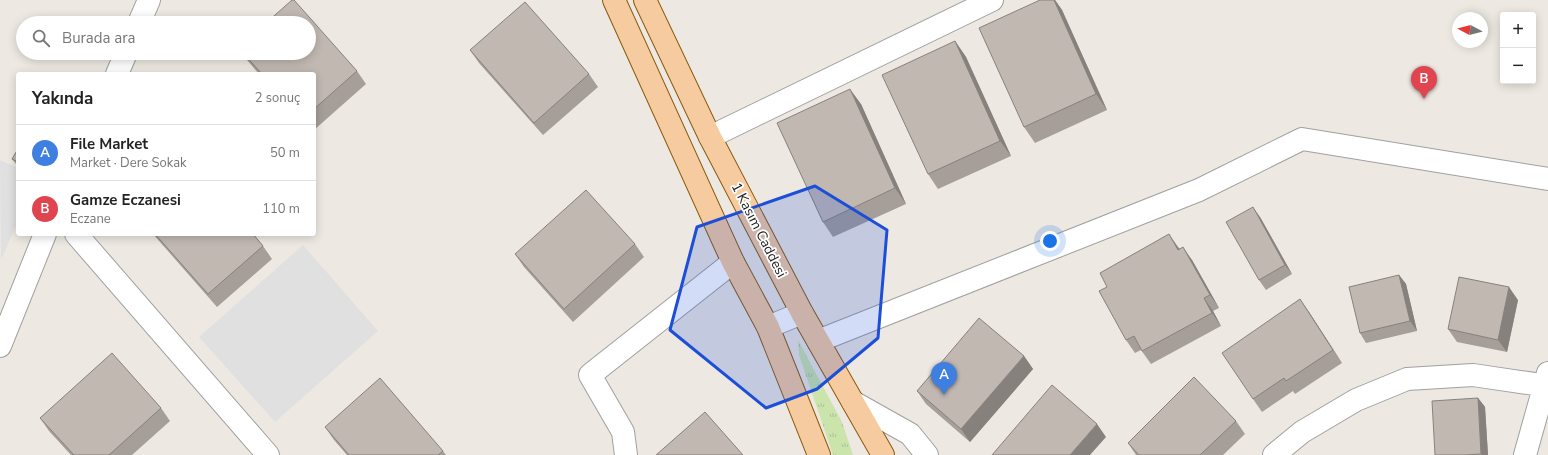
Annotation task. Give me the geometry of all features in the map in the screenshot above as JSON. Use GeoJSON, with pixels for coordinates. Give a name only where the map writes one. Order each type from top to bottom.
{"type":"FeatureCollection","features":[{"type":"Feature","properties":{"kind":"main road"},"geometry":{"type":"LineString","coordinates":[[614,0],[733,262],[768,328],[819,455]]}},
{"type":"Feature","properties":{"kind":"main road","name":"1 Kasım Caddesi"},"geometry":{"type":"LineString","coordinates":[[645,0],[710,137],[802,313],[883,455]]}},
{"type":"Feature","properties":{"kind":"street"},"geometry":{"type":"LineString","coordinates":[[142,16],[149,0]]}},
{"type":"Feature","properties":{"kind":"street"},"geometry":{"type":"LineString","coordinates":[[710,137],[992,0]]}},
{"type":"Feature","properties":{"kind":"street"},"geometry":{"type":"LineString","coordinates":[[117,72],[123,60]]}},
{"type":"Feature","properties":{"kind":"street"},"geometry":{"type":"LineString","coordinates":[[818,341],[1199,190],[1302,139],[1548,179]]}},
{"type":"Feature","properties":{"kind":"street"},"geometry":{"type":"LineString","coordinates":[[0,346],[44,236]]}},
{"type":"Feature","properties":{"kind":"street"},"geometry":{"type":"LineString","coordinates":[[78,236],[268,455]]}},
{"type":"Feature","properties":{"kind":"street"},"geometry":{"type":"LineString","coordinates":[[626,455],[623,432],[590,374],[733,262]]}},
{"type":"Feature","properties":{"kind":"street"},"geometry":{"type":"LineString","coordinates":[[768,328],[802,313]]}},
{"type":"Feature","properties":{"kind":"street"},"geometry":{"type":"LineString","coordinates":[[1274,455],[1302,432],[1356,400],[1407,379],[1473,375],[1547,381],[1526,455]]}},
{"type":"Feature","properties":{"kind":"street"},"geometry":{"type":"LineString","coordinates":[[853,402],[910,434],[927,455]]}},
{"type":"Feature","properties":{"kind":"highlighted area"},"geometry":{"type":"Polygon","coordinates":[[[815,186],[887,230],[878,338],[817,389],[766,408],[670,330],[697,227],[815,186]]]}},
{"type":"Feature","properties":{"kind":"green space"},"geometry":{"type":"Polygon","coordinates":[[[798,340],[842,422],[853,455],[833,455],[799,355],[798,340]]]}},
{"type":"Feature","properties":{"kind":"shaded area"},"geometry":{"type":"Polygon","coordinates":[[[0,160],[16,167],[16,226],[1,260],[0,160]]]}},
{"type":"Feature","properties":{"kind":"shaded area"},"geometry":{"type":"Polygon","coordinates":[[[303,245],[378,331],[275,422],[199,337],[303,245]]]}},
{"type":"Feature","properties":{"kind":"building"},"geometry":{"type":"Polygon","coordinates":[[[292,0],[294,0],[308,16],[274,16],[292,0]]]}},
{"type":"Feature","properties":{"kind":"building"},"geometry":{"type":"Polygon","coordinates":[[[1040,0],[1054,0],[1096,94],[1024,127],[979,28],[1040,0]]]}},
{"type":"Feature","properties":{"kind":"building"},"geometry":{"type":"Polygon","coordinates":[[[525,2],[589,74],[534,123],[470,50],[525,2]]]}},
{"type":"Feature","properties":{"kind":"building"},"geometry":{"type":"Polygon","coordinates":[[[316,25],[357,71],[316,107],[316,72],[260,72],[249,60],[316,60],[316,25]]]}},
{"type":"Feature","properties":{"kind":"building"},"geometry":{"type":"Polygon","coordinates":[[[955,41],[1000,141],[928,174],[882,75],[955,41]]]}},
{"type":"Feature","properties":{"kind":"building"},"geometry":{"type":"Polygon","coordinates":[[[850,89],[895,188],[823,222],[777,123],[850,89]]]}},
{"type":"Feature","properties":{"kind":"building"},"geometry":{"type":"Polygon","coordinates":[[[16,152],[16,161],[12,159],[16,152]]]}},
{"type":"Feature","properties":{"kind":"building"},"geometry":{"type":"Polygon","coordinates":[[[586,190],[635,244],[564,309],[515,254],[586,190]]]}},
{"type":"Feature","properties":{"kind":"building"},"geometry":{"type":"Polygon","coordinates":[[[1253,207],[1285,265],[1259,280],[1226,222],[1253,207]]]}},
{"type":"Feature","properties":{"kind":"building"},"geometry":{"type":"Polygon","coordinates":[[[1169,234],[1178,250],[1183,247],[1210,295],[1204,298],[1212,313],[1142,351],[1134,336],[1126,340],[1099,291],[1107,287],[1100,273],[1169,234]]]}},
{"type":"Feature","properties":{"kind":"building"},"geometry":{"type":"Polygon","coordinates":[[[157,236],[255,236],[263,246],[208,294],[157,236]]]}},
{"type":"Feature","properties":{"kind":"building"},"geometry":{"type":"Polygon","coordinates":[[[1399,275],[1410,321],[1360,333],[1349,287],[1399,275]]]}},
{"type":"Feature","properties":{"kind":"building"},"geometry":{"type":"Polygon","coordinates":[[[1459,277],[1509,287],[1498,340],[1448,329],[1459,277]]]}},
{"type":"Feature","properties":{"kind":"building"},"geometry":{"type":"Polygon","coordinates":[[[1300,299],[1333,350],[1286,381],[1284,378],[1253,399],[1222,353],[1300,299]]]}},
{"type":"Feature","properties":{"kind":"building"},"geometry":{"type":"Polygon","coordinates":[[[979,318],[1024,356],[961,429],[917,391],[979,318]]]}},
{"type":"Feature","properties":{"kind":"building"},"geometry":{"type":"Polygon","coordinates":[[[112,353],[161,408],[109,455],[74,455],[40,418],[112,353]]]}},
{"type":"Feature","properties":{"kind":"building"},"geometry":{"type":"Polygon","coordinates":[[[1194,377],[1236,421],[1200,455],[1139,455],[1128,443],[1194,377]]]}},
{"type":"Feature","properties":{"kind":"building"},"geometry":{"type":"Polygon","coordinates":[[[380,378],[443,451],[438,455],[349,455],[325,427],[380,378]]]}},
{"type":"Feature","properties":{"kind":"building"},"geometry":{"type":"Polygon","coordinates":[[[1052,385],[1097,424],[1070,455],[992,455],[1052,385]]]}},
{"type":"Feature","properties":{"kind":"building"},"geometry":{"type":"Polygon","coordinates":[[[1478,398],[1481,454],[1435,455],[1432,401],[1478,398]]]}},
{"type":"Feature","properties":{"kind":"building"},"geometry":{"type":"Polygon","coordinates":[[[705,412],[743,455],[656,455],[705,412]]]}},
{"type":"Feature","properties":{"kind":"place","name":"Gamze Eczanesi"},"geometry":{"type":"Point","coordinates":[1424,99]}},
{"type":"Feature","properties":{"kind":"place","name":"File Market"},"geometry":{"type":"Point","coordinates":[944,395]}}]}
